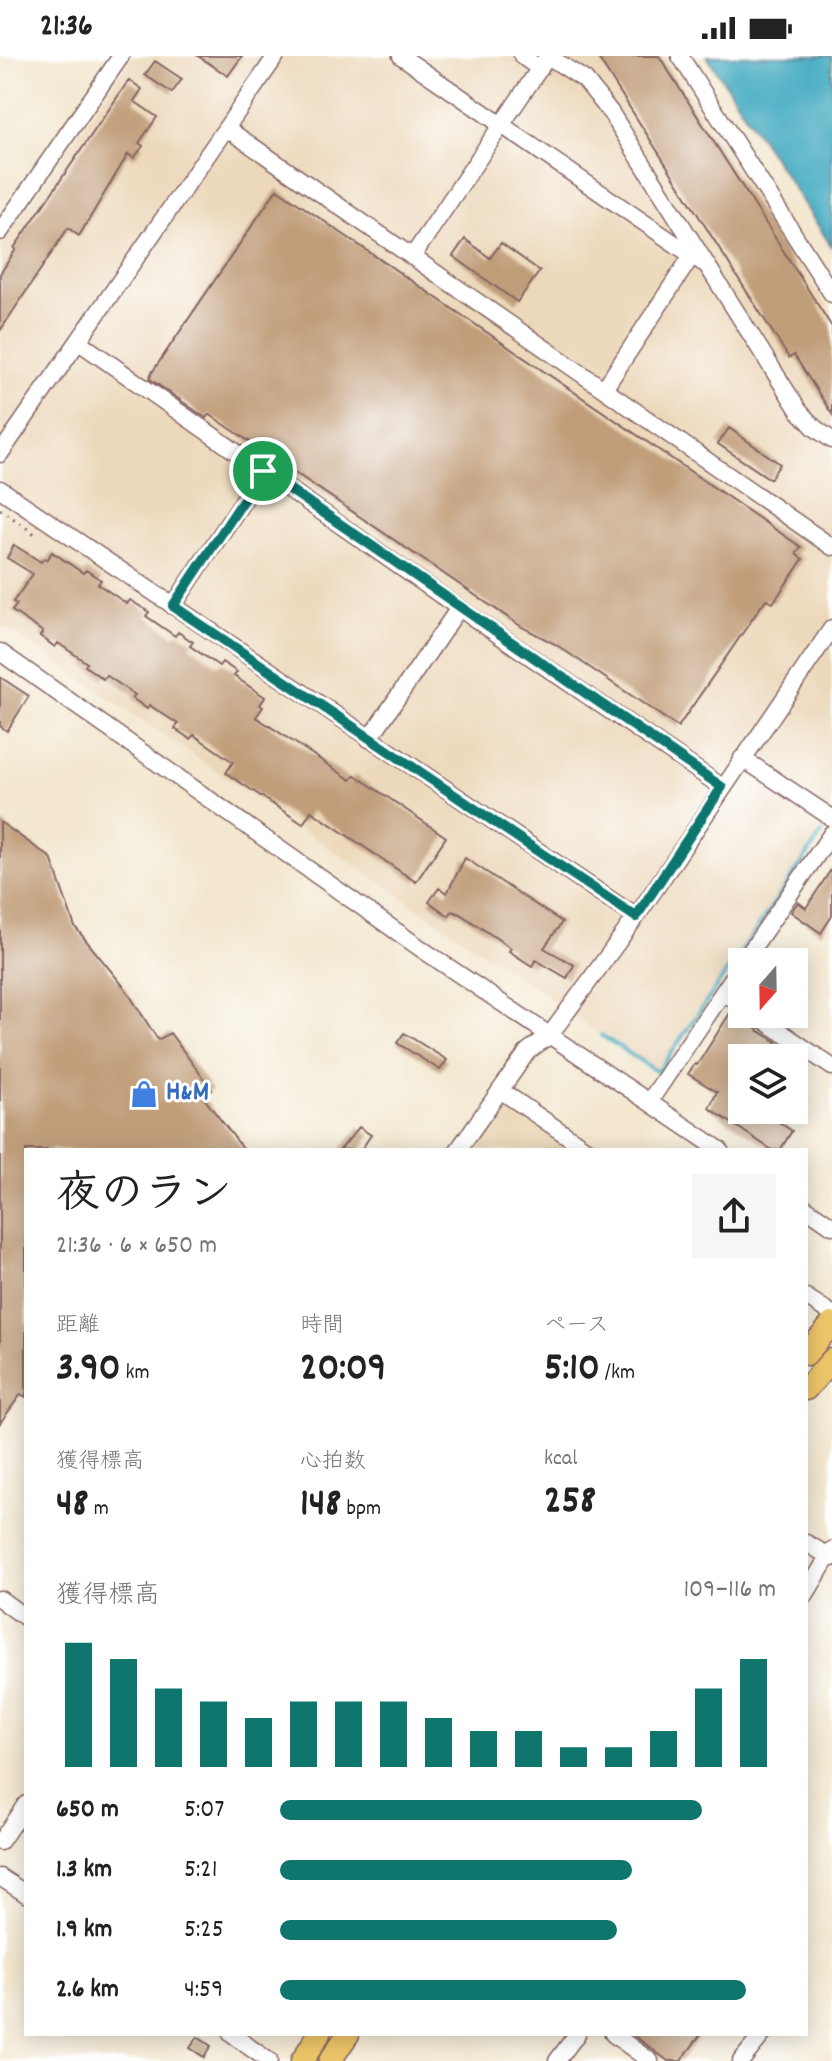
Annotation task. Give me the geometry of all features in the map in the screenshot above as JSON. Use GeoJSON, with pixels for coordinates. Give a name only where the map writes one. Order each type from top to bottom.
{"type":"FeatureCollection","features":[{"type":"Feature","properties":{"kind":"main road"},"geometry":{"type":"LineString","coordinates":[[808,1352],[832,1324]]}},
{"type":"Feature","properties":{"kind":"main road"},"geometry":{"type":"LineString","coordinates":[[808,1387],[832,1360]]}},
{"type":"Feature","properties":{"kind":"main road"},"geometry":{"type":"LineString","coordinates":[[302,2061],[318,2036]]}},
{"type":"Feature","properties":{"kind":"main road"},"geometry":{"type":"LineString","coordinates":[[330,2061],[347,2036]]}},
{"type":"Feature","properties":{"kind":"street"},"geometry":{"type":"LineString","coordinates":[[0,232],[121,56]]}},
{"type":"Feature","properties":{"kind":"street"},"geometry":{"type":"LineString","coordinates":[[0,454],[276,56]]}},
{"type":"Feature","properties":{"kind":"street"},"geometry":{"type":"LineString","coordinates":[[401,56],[691,257],[708,265]]}},
{"type":"Feature","properties":{"kind":"street"},"geometry":{"type":"LineString","coordinates":[[522,56],[540,69]]}},
{"type":"Feature","properties":{"kind":"street"},"geometry":{"type":"LineString","coordinates":[[412,257],[548,56],[585,80],[611,113],[799,411],[832,440]]}},
{"type":"Feature","properties":{"kind":"street"},"geometry":{"type":"LineString","coordinates":[[680,56],[832,294]]}},
{"type":"Feature","properties":{"kind":"street"},"geometry":{"type":"LineString","coordinates":[[226,128],[832,547]]}},
{"type":"Feature","properties":{"kind":"street"},"geometry":{"type":"LineString","coordinates":[[604,389],[691,257]]}},
{"type":"Feature","properties":{"kind":"street"},"geometry":{"type":"LineString","coordinates":[[79,342],[459,608],[722,787]]}},
{"type":"Feature","properties":{"kind":"street"},"geometry":{"type":"LineString","coordinates":[[173,606],[263,471]]}},
{"type":"Feature","properties":{"kind":"street"},"geometry":{"type":"LineString","coordinates":[[0,489],[636,917]]}},
{"type":"Feature","properties":{"kind":"street"},"geometry":{"type":"LineString","coordinates":[[369,739],[459,608]]}},
{"type":"Feature","properties":{"kind":"street"},"geometry":{"type":"LineString","coordinates":[[459,1148],[528,1051],[550,1035],[636,917],[832,628]]}},
{"type":"Feature","properties":{"kind":"street"},"geometry":{"type":"LineString","coordinates":[[0,652],[270,844],[717,1148]]}},
{"type":"Feature","properties":{"kind":"street"},"geometry":{"type":"LineString","coordinates":[[742,758],[832,818]]}},
{"type":"Feature","properties":{"kind":"street"},"geometry":{"type":"LineString","coordinates":[[753,948],[832,833]]}},
{"type":"Feature","properties":{"kind":"street"},"geometry":{"type":"LineString","coordinates":[[649,1102],[728,985]]}},
{"type":"Feature","properties":{"kind":"street"},"geometry":{"type":"LineString","coordinates":[[723,992],[728,995]]}},
{"type":"Feature","properties":{"kind":"street"},"geometry":{"type":"LineString","coordinates":[[775,1028],[832,1067]]}},
{"type":"Feature","properties":{"kind":"street"},"geometry":{"type":"LineString","coordinates":[[500,1090],[585,1148]]}},
{"type":"Feature","properties":{"kind":"street"},"geometry":{"type":"LineString","coordinates":[[808,1209],[832,1226]]}},
{"type":"Feature","properties":{"kind":"street"},"geometry":{"type":"LineString","coordinates":[[808,1298],[832,1314]]}},
{"type":"Feature","properties":{"kind":"street"},"geometry":{"type":"LineString","coordinates":[[808,1544],[831,1555],[808,1591]]}},
{"type":"Feature","properties":{"kind":"street"},"geometry":{"type":"LineString","coordinates":[[0,1599],[24,1617]]}},
{"type":"Feature","properties":{"kind":"street"},"geometry":{"type":"LineString","coordinates":[[0,1842],[24,1807]]}},
{"type":"Feature","properties":{"kind":"street"},"geometry":{"type":"LineString","coordinates":[[0,1877],[24,1893]]}},
{"type":"Feature","properties":{"kind":"street"},"geometry":{"type":"LineString","coordinates":[[234,2036],[269,2061]]}},
{"type":"Feature","properties":{"kind":"street"},"geometry":{"type":"LineString","coordinates":[[557,2061],[576,2036]]}},
{"type":"Feature","properties":{"kind":"street"},"geometry":{"type":"LineString","coordinates":[[616,2036],[650,2061]]}},
{"type":"Feature","properties":{"kind":"street"},"geometry":{"type":"LineString","coordinates":[[741,2061],[761,2036]]}},
{"type":"Feature","properties":{"kind":"path"},"geometry":{"type":"LineString","coordinates":[[0,509],[35,534]]}},
{"type":"Feature","properties":{"kind":"shaded area"},"geometry":{"type":"Polygon","coordinates":[[[132,56],[198,56],[228,76],[242,56],[597,56],[732,170],[659,56],[665,56],[832,314],[832,327],[733,173],[777,328],[828,408],[832,406],[832,817],[741,948],[728,948],[728,966],[657,1068],[601,1031],[599,1034],[588,1027],[550,998],[0,624],[0,331],[32,283],[6,265],[0,273],[0,247],[132,56]],[[277,190],[148,382],[169,396],[173,390],[183,397],[179,404],[204,421],[209,414],[522,627],[555,644],[679,726],[766,599],[773,603],[803,559],[796,554],[800,546],[277,190]],[[465,240],[453,257],[517,302],[540,271],[501,243],[490,258],[465,240]],[[729,429],[719,444],[770,479],[780,464],[729,429]],[[44,558],[14,602],[17,604],[12,612],[43,632],[40,637],[55,647],[58,643],[87,663],[85,667],[103,679],[106,675],[135,695],[132,699],[146,708],[149,705],[178,724],[176,729],[190,739],[194,735],[224,755],[263,707],[234,676],[236,672],[222,662],[219,666],[190,646],[192,642],[178,632],[175,636],[146,616],[148,612],[130,600],[127,604],[98,584],[100,579],[86,570],[83,573],[44,558]],[[356,777],[327,822],[416,882],[446,837],[356,777]],[[267,800],[302,824],[316,804],[267,800]],[[480,868],[457,902],[451,898],[441,913],[448,917],[452,911],[460,914],[532,966],[561,922],[480,868]]]}},
{"type":"Feature","properties":{"kind":"shaded area"},"geometry":{"type":"Polygon","coordinates":[[[500,1101],[571,1148],[469,1148],[500,1101]]]}},
{"type":"Feature","properties":{"kind":"water"},"geometry":{"type":"Polygon","coordinates":[[[707,56],[832,56],[832,247],[707,56]]]}},
{"type":"Feature","properties":{"kind":"building"},"geometry":{"type":"Polygon","coordinates":[[[198,56],[242,56],[228,76],[198,56]]]}},
{"type":"Feature","properties":{"kind":"building"},"geometry":{"type":"Polygon","coordinates":[[[597,56],[659,56],[832,327],[832,414],[794,355],[789,358],[597,56]]]}},
{"type":"Feature","properties":{"kind":"building"},"geometry":{"type":"Polygon","coordinates":[[[155,61],[182,79],[172,93],[145,75],[155,61]]]}},
{"type":"Feature","properties":{"kind":"building"},"geometry":{"type":"Polygon","coordinates":[[[129,80],[142,89],[134,101],[157,117],[139,143],[143,146],[134,158],[128,154],[79,236],[68,228],[0,331],[0,274],[14,248],[129,80]]]}},
{"type":"Feature","properties":{"kind":"building"},"geometry":{"type":"Polygon","coordinates":[[[277,189],[801,547],[796,554],[803,559],[773,603],[766,599],[678,727],[555,644],[522,627],[209,414],[206,418],[150,379],[277,189]]]}},
{"type":"Feature","properties":{"kind":"building"},"geometry":{"type":"Polygon","coordinates":[[[465,239],[490,258],[501,243],[540,271],[517,302],[453,256],[465,239]]]}},
{"type":"Feature","properties":{"kind":"building"},"geometry":{"type":"Polygon","coordinates":[[[729,428],[780,464],[770,479],[718,444],[729,428]]]}},
{"type":"Feature","properties":{"kind":"building"},"geometry":{"type":"Polygon","coordinates":[[[14,545],[41,562],[44,558],[47,560],[52,552],[83,573],[86,570],[101,580],[98,584],[127,604],[130,600],[149,612],[146,616],[175,636],[178,632],[193,642],[190,646],[219,666],[222,662],[237,672],[234,676],[265,697],[256,717],[351,780],[355,775],[446,837],[416,882],[311,811],[303,824],[226,773],[233,762],[194,735],[190,739],[175,729],[178,724],[149,705],[147,709],[132,698],[135,695],[106,675],[103,679],[85,666],[87,663],[58,643],[55,647],[40,636],[43,632],[12,611],[17,604],[13,602],[33,574],[7,558],[14,545]]]}},
{"type":"Feature","properties":{"kind":"building"},"geometry":{"type":"Polygon","coordinates":[[[0,677],[29,696],[7,731],[0,726],[0,677]]]}},
{"type":"Feature","properties":{"kind":"building"},"geometry":{"type":"Polygon","coordinates":[[[0,822],[51,858],[75,927],[125,988],[158,1040],[170,1033],[212,1090],[203,1097],[242,1148],[24,1148],[24,1396],[21,1394],[0,1423],[0,822]]]}},
{"type":"Feature","properties":{"kind":"building"},"geometry":{"type":"Polygon","coordinates":[[[465,858],[562,922],[544,948],[574,965],[567,978],[536,960],[532,966],[460,914],[452,911],[449,916],[429,902],[439,888],[447,893],[465,858]]]}},
{"type":"Feature","properties":{"kind":"building"},"geometry":{"type":"Polygon","coordinates":[[[832,868],[832,916],[821,933],[791,912],[798,902],[806,908],[832,868]]]}},
{"type":"Feature","properties":{"kind":"building"},"geometry":{"type":"Polygon","coordinates":[[[728,1016],[728,1028],[754,1028],[777,1042],[728,1044],[728,1121],[709,1108],[717,1092],[688,1074],[728,1016]]]}},
{"type":"Feature","properties":{"kind":"building"},"geometry":{"type":"Polygon","coordinates":[[[404,1033],[447,1060],[440,1070],[397,1043],[404,1033]]]}},
{"type":"Feature","properties":{"kind":"building"},"geometry":{"type":"Polygon","coordinates":[[[733,1124],[782,1124],[792,1131],[781,1148],[769,1148],[733,1124]]]}},
{"type":"Feature","properties":{"kind":"building"},"geometry":{"type":"Polygon","coordinates":[[[359,1127],[371,1135],[362,1148],[342,1148],[359,1127]]]}},
{"type":"Feature","properties":{"kind":"building"},"geometry":{"type":"Polygon","coordinates":[[[635,2036],[700,2036],[681,2061],[668,2061],[635,2036]]]}},
{"type":"Feature","properties":{"kind":"building"},"geometry":{"type":"Polygon","coordinates":[[[198,2037],[211,2046],[204,2057],[190,2048],[198,2037]]]}},
{"type":"Feature","properties":{"kind":"waterway"},"geometry":{"type":"LineString","coordinates":[[601,1035],[658,1072],[823,832]]}},
{"type":"Feature","properties":{"kind":"place","name":"H&M"},"geometry":{"type":"Point","coordinates":[144,1094]}},
{"type":"Feature","properties":{"kind":"route"},"geometry":{"type":"LineString","coordinates":[[263,471],[722,787],[636,917],[173,606],[263,471]]}}]}
